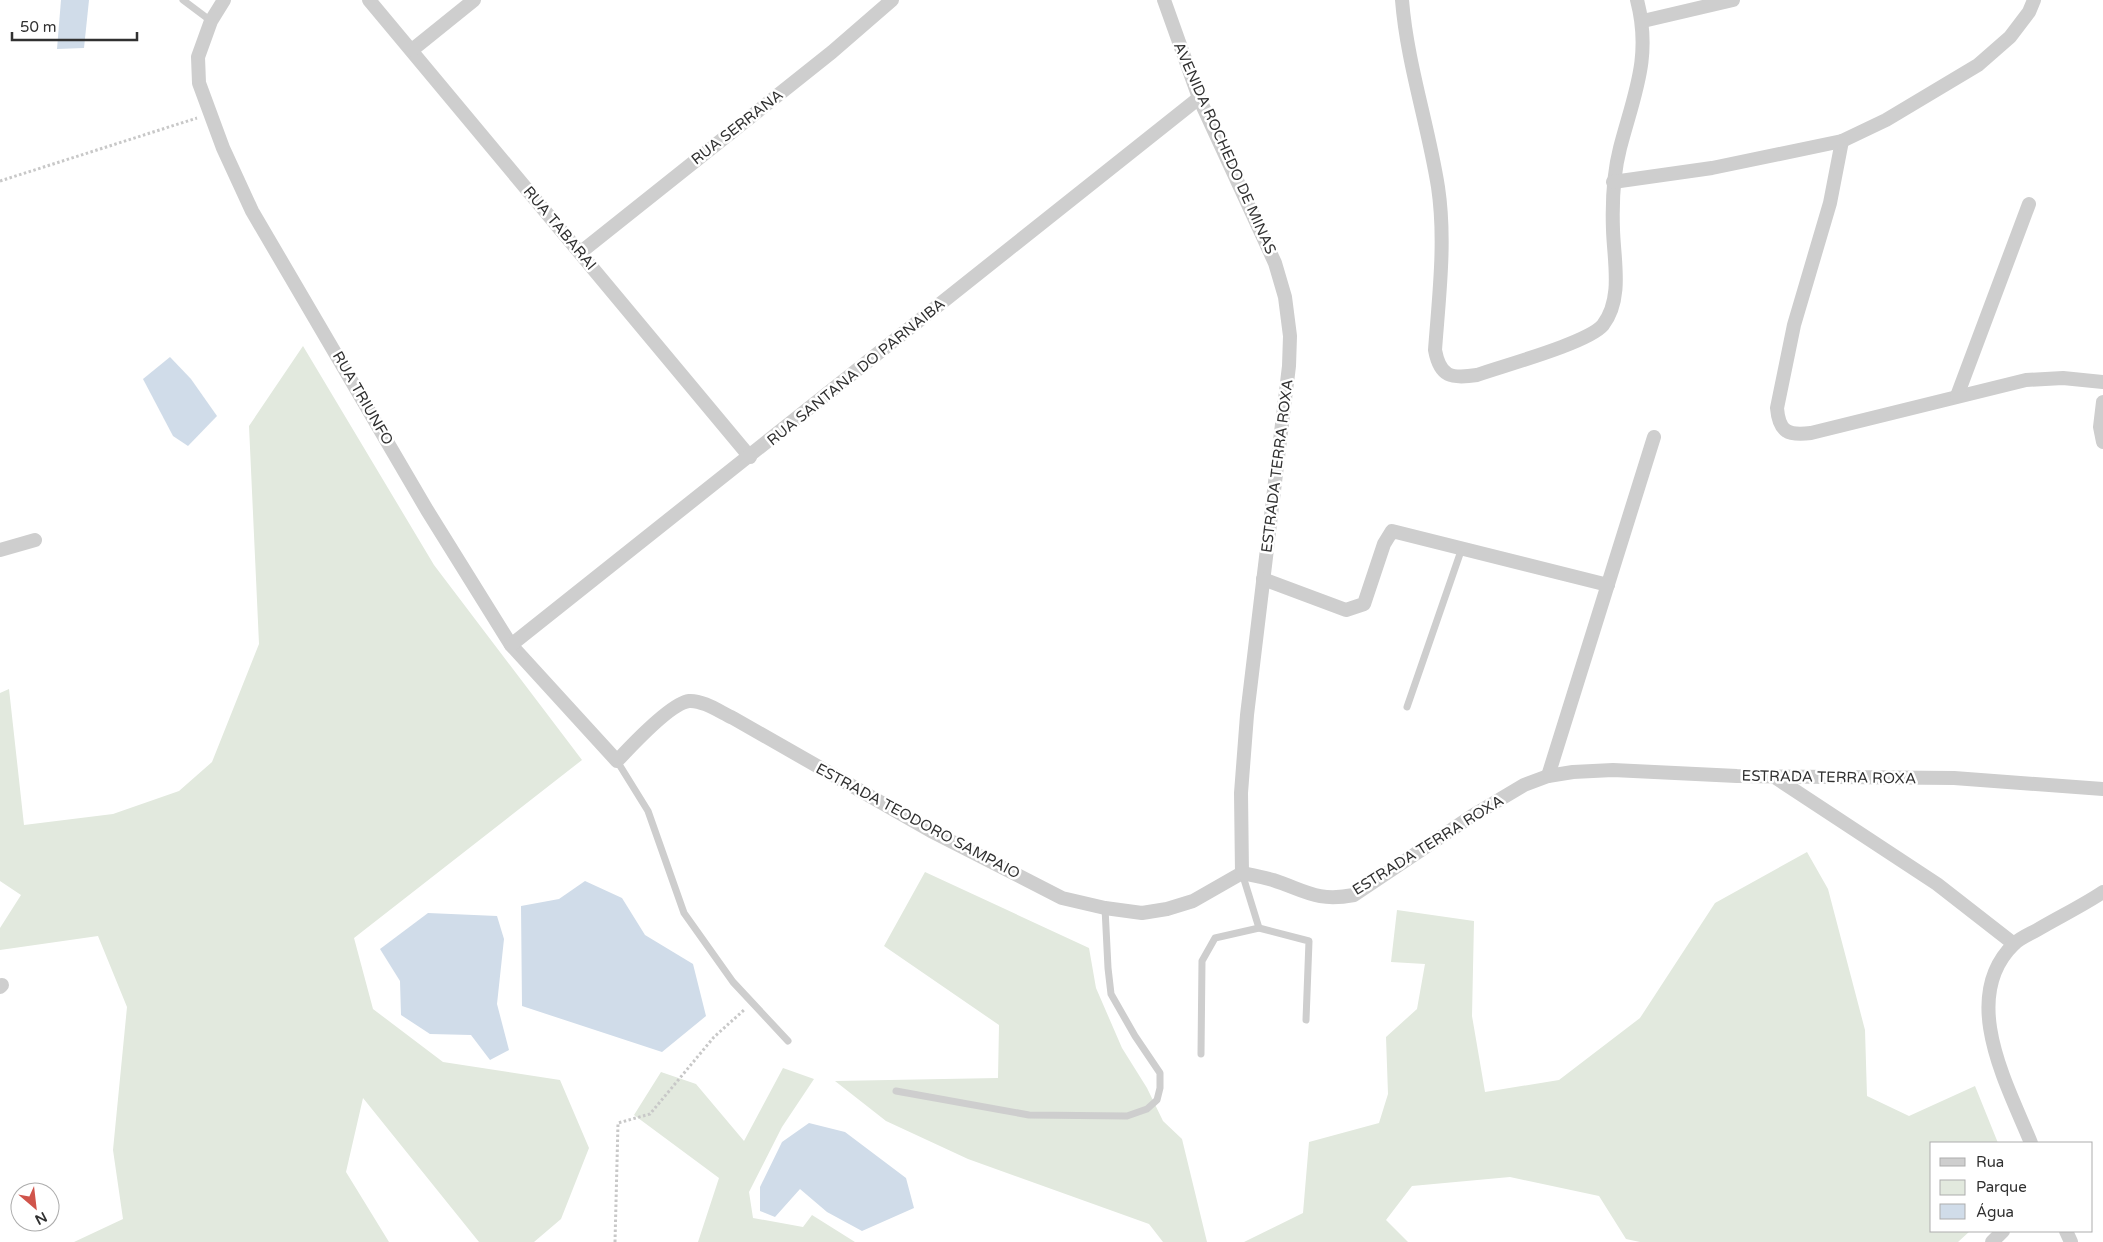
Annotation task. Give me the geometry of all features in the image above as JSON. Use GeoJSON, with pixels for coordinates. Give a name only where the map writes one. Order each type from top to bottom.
{"type":"FeatureCollection","features":[{"type":"Feature","properties":{"kind":"street","name":"RUA TRIUNFO"},"geometry":{"type":"LineString","coordinates":[[224,0],[211,21],[198,57],[199,82],[222,148],[252,211],[428,510],[511,645],[617,761]]}},
{"type":"Feature","properties":{"kind":"street","name":"RUA TABARAI"},"geometry":{"type":"LineString","coordinates":[[369,0],[750,456]]}},
{"type":"Feature","properties":{"kind":"street"},"geometry":{"type":"LineString","coordinates":[[412,50],[474,0]]}},
{"type":"Feature","properties":{"kind":"street","name":"RUA SERRANA"},"geometry":{"type":"LineString","coordinates":[[581,252],[832,52],[892,0]]}},
{"type":"Feature","properties":{"kind":"street","name":"AVENIDA ROCHEDO DE MINAS"},"geometry":{"type":"LineString","coordinates":[[1164,0],[1199,98],[1253,211],[1275,264],[1285,297]]}},
{"type":"Feature","properties":{"kind":"street"},"geometry":{"type":"LineString","coordinates":[[1402,0],[1410,60],[1438,188],[1442,251],[1435,350],[1438,365],[1446,374],[1460,378],[1477,375],[1583,339],[1601,328],[1612,313],[1615,294],[1613,182],[1643,60],[1642,21],[1637,0]]}},
{"type":"Feature","properties":{"kind":"street"},"geometry":{"type":"LineString","coordinates":[[1642,21],[1733,0]]}},
{"type":"Feature","properties":{"kind":"street"},"geometry":{"type":"LineString","coordinates":[[1613,182],[1712,168],[1842,141],[1886,120],[1978,65],[2010,37],[2029,12],[2034,0]]}},
{"type":"Feature","properties":{"kind":"street","name":"RUA SANTANA DO PARNAIBA"},"geometry":{"type":"LineString","coordinates":[[511,645],[1199,98]]}},
{"type":"Feature","properties":{"kind":"street"},"geometry":{"type":"LineString","coordinates":[[1842,141],[1830,203],[1794,325],[1777,408],[1778,422],[1785,431],[1797,435],[1811,434],[2026,380],[2063,378],[2103,382]]}},
{"type":"Feature","properties":{"kind":"street"},"geometry":{"type":"LineString","coordinates":[[1957,396],[2029,204]]}},
{"type":"Feature","properties":{"kind":"street","name":"ESTRADA TERRA ROXA"},"geometry":{"type":"LineString","coordinates":[[1285,297],[1290,336],[1289,366],[1246,715],[1241,793],[1242,873],[1273,880],[1310,896],[1336,898],[1354,895],[1472,816],[1524,785],[1548,776],[1572,772],[1613,770],[1773,776],[1954,778],[2103,789]]}},
{"type":"Feature","properties":{"kind":"street"},"geometry":{"type":"LineString","coordinates":[[2103,402],[2100,426],[2103,442]]}},
{"type":"Feature","properties":{"kind":"street"},"geometry":{"type":"LineString","coordinates":[[1548,776],[1654,437]]}},
{"type":"Feature","properties":{"kind":"street"},"geometry":{"type":"LineString","coordinates":[[1263,579],[1346,610],[1364,604],[1384,544],[1392,531],[1608,585]]}},
{"type":"Feature","properties":{"kind":"street"},"geometry":{"type":"LineString","coordinates":[[0,550],[35,540]]}},
{"type":"Feature","properties":{"kind":"street","name":"ESTRADA TEODORO SAMPAIO"},"geometry":{"type":"LineString","coordinates":[[617,761],[648,730],[673,710],[688,701],[701,702],[931,831],[1062,898],[1105,908],[1142,913],[1168,910],[1193,902],[1242,873]]}},
{"type":"Feature","properties":{"kind":"street"},"geometry":{"type":"LineString","coordinates":[[1773,776],[1937,884],[2014,944]]}},
{"type":"Feature","properties":{"kind":"street"},"geometry":{"type":"LineString","coordinates":[[2031,1142],[1994,1050],[1988,1022],[1989,999],[1996,970],[2014,944],[2103,892]]}},
{"type":"Feature","properties":{"kind":"street"},"geometry":{"type":"LineString","coordinates":[[1992,1242],[2001,1232]]}},
{"type":"Feature","properties":{"kind":"lane"},"geometry":{"type":"LineString","coordinates":[[183,0],[211,21]]}},
{"type":"Feature","properties":{"kind":"lane"},"geometry":{"type":"LineString","coordinates":[[1407,707],[1462,548]]}},
{"type":"Feature","properties":{"kind":"lane"},"geometry":{"type":"LineString","coordinates":[[617,761],[648,811],[684,913],[706,946],[751,1002],[788,1041]]}},
{"type":"Feature","properties":{"kind":"lane"},"geometry":{"type":"LineString","coordinates":[[1242,873],[1259,928]]}},
{"type":"Feature","properties":{"kind":"lane"},"geometry":{"type":"LineString","coordinates":[[896,1091],[1029,1114],[1127,1116],[1147,1109],[1158,1100],[1160,1073],[1135,1036],[1111,994],[1105,908]]}},
{"type":"Feature","properties":{"kind":"lane"},"geometry":{"type":"LineString","coordinates":[[1202,1054],[1202,961],[1215,938],[1259,928],[1309,941],[1306,1020]]}},
{"type":"Feature","properties":{"kind":"path"},"geometry":{"type":"LineString","coordinates":[[0,181],[209,114]]}},
{"type":"Feature","properties":{"kind":"path"},"geometry":{"type":"LineString","coordinates":[[615,1242],[618,1123],[650,1114],[714,1037],[751,1002]]}},
{"type":"Feature","properties":{"kind":"green space"},"geometry":{"type":"Polygon","coordinates":[[[303,346],[434,565],[582,760],[354,938],[373,1009],[443,1062],[560,1080],[589,1148],[561,1219],[534,1242],[479,1242],[363,1098],[346,1172],[389,1242],[74,1242],[123,1219],[113,1150],[127,1007],[98,936],[0,950],[0,928],[21,895],[0,881],[0,693],[9,689],[24,825],[113,814],[179,791],[212,762],[259,644],[249,426],[303,346]]]}},
{"type":"Feature","properties":{"kind":"green space"},"geometry":{"type":"Polygon","coordinates":[[[1807,852],[1828,889],[1865,1030],[1867,1096],[1909,1116],[1975,1086],[1998,1142],[1930,1142],[1930,1232],[1969,1232],[1958,1242],[1640,1242],[1626,1239],[1599,1196],[1510,1177],[1412,1186],[1386,1220],[1408,1242],[1244,1242],[1303,1213],[1309,1142],[1379,1123],[1388,1094],[1386,1037],[1417,1009],[1425,964],[1391,962],[1397,910],[1474,921],[1472,1016],[1485,1092],[1559,1080],[1640,1018],[1715,903],[1807,852]]]}},
{"type":"Feature","properties":{"kind":"green space"},"geometry":{"type":"Polygon","coordinates":[[[925,872],[1089,948],[1096,988],[1122,1048],[1147,1088],[1163,1121],[1182,1139],[1207,1242],[1163,1242],[1149,1224],[968,1159],[886,1121],[835,1081],[998,1078],[999,1025],[884,946],[925,872]]]}},
{"type":"Feature","properties":{"kind":"green space"},"geometry":{"type":"Polygon","coordinates":[[[783,1068],[814,1079],[782,1127],[749,1192],[753,1218],[803,1227],[812,1215],[855,1242],[698,1242],[719,1178],[634,1115],[661,1072],[696,1084],[744,1141],[783,1068]]]}},
{"type":"Feature","properties":{"kind":"water"},"geometry":{"type":"Polygon","coordinates":[[[61,0],[89,0],[84,48],[57,49],[61,0]]]}},
{"type":"Feature","properties":{"kind":"water"},"geometry":{"type":"Polygon","coordinates":[[[170,357],[191,379],[217,416],[188,446],[173,436],[143,379],[170,357]]]}},
{"type":"Feature","properties":{"kind":"water"},"geometry":{"type":"Polygon","coordinates":[[[585,881],[622,898],[645,935],[693,964],[706,1016],[662,1052],[522,1006],[521,906],[559,899],[585,881]]]}},
{"type":"Feature","properties":{"kind":"water"},"geometry":{"type":"Polygon","coordinates":[[[428,913],[497,916],[504,939],[497,1004],[509,1050],[490,1060],[471,1035],[430,1034],[401,1015],[400,981],[380,949],[428,913]]]}},
{"type":"Feature","properties":{"kind":"water"},"geometry":{"type":"Polygon","coordinates":[[[809,1123],[845,1132],[906,1178],[914,1208],[862,1231],[827,1212],[800,1189],[775,1217],[760,1211],[760,1187],[782,1142],[809,1123]]]}}]}
